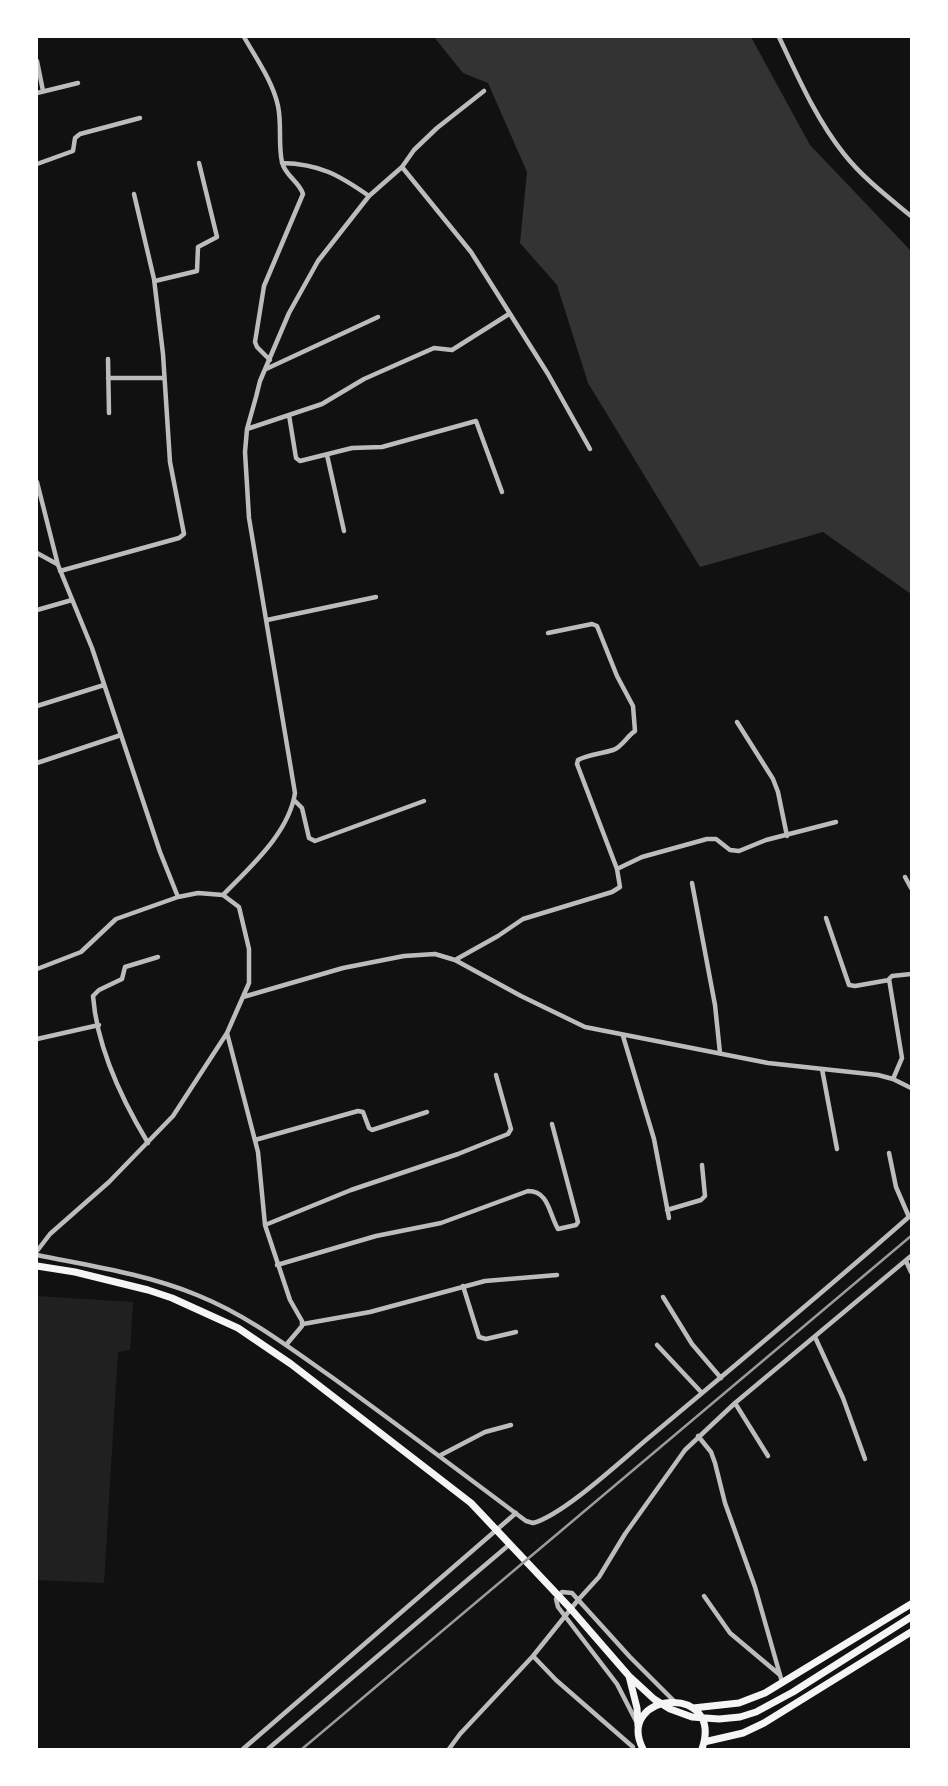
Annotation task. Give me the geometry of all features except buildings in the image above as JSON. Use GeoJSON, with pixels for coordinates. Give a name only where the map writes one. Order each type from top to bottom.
{"type":"FeatureCollection","features":[{"type":"Feature","properties":{"kind":"main road"},"geometry":{"type":"LineString","coordinates":[[37,1266],[75,1272],[148,1290],[208,1313],[261,1343],[471,1503],[629,1676],[654,1699],[670,1709],[706,1719],[740,1717],[773,1703],[911,1617]]}},
{"type":"Feature","properties":{"kind":"main road"},"geometry":{"type":"LineString","coordinates":[[633,1748],[645,1714],[653,1706],[674,1701],[693,1708],[739,1703],[765,1693],[781,1678],[911,1604]]}},
{"type":"Feature","properties":{"kind":"main road"},"geometry":{"type":"LineString","coordinates":[[693,1708],[705,1729],[703,1745],[733,1736],[764,1723],[911,1632]]}},
{"type":"Feature","properties":{"kind":"main road"},"geometry":{"type":"LineString","coordinates":[[629,1676],[637,1707],[633,1748]]}},
{"type":"Feature","properties":{"kind":"main road"},"geometry":{"type":"LineString","coordinates":[[639,1731],[643,1749]]}},
{"type":"Feature","properties":{"kind":"street"},"geometry":{"type":"LineString","coordinates":[[244,37],[278,104],[282,163],[301,187],[303,194],[261,295],[255,342],[270,360]]}},
{"type":"Feature","properties":{"kind":"street"},"geometry":{"type":"LineString","coordinates":[[779,37],[807,96],[845,155],[911,216]]}},
{"type":"Feature","properties":{"kind":"street"},"geometry":{"type":"LineString","coordinates":[[37,61],[43,91]]}},
{"type":"Feature","properties":{"kind":"street"},"geometry":{"type":"LineString","coordinates":[[37,93],[78,83]]}},
{"type":"Feature","properties":{"kind":"street"},"geometry":{"type":"LineString","coordinates":[[223,895],[272,841],[294,800],[293,769],[249,518],[245,452],[247,429],[260,381],[289,313],[318,261],[369,196],[402,167],[414,150],[436,128],[484,90]]}},
{"type":"Feature","properties":{"kind":"street"},"geometry":{"type":"LineString","coordinates":[[37,164],[73,151],[75,138],[80,134],[141,118]]}},
{"type":"Feature","properties":{"kind":"street"},"geometry":{"type":"LineString","coordinates":[[155,281],[195,273],[199,267],[198,247],[217,237],[199,163]]}},
{"type":"Feature","properties":{"kind":"street"},"geometry":{"type":"LineString","coordinates":[[282,163],[326,170],[369,196]]}},
{"type":"Feature","properties":{"kind":"street"},"geometry":{"type":"LineString","coordinates":[[402,167],[471,251],[548,374],[590,449]]}},
{"type":"Feature","properties":{"kind":"street"},"geometry":{"type":"LineString","coordinates":[[37,553],[59,568],[179,538],[184,534],[170,461],[155,281],[134,194]]}},
{"type":"Feature","properties":{"kind":"street"},"geometry":{"type":"LineString","coordinates":[[247,429],[322,404],[364,379],[434,348],[453,350],[509,314]]}},
{"type":"Feature","properties":{"kind":"street"},"geometry":{"type":"LineString","coordinates":[[266,369],[378,317]]}},
{"type":"Feature","properties":{"kind":"street"},"geometry":{"type":"LineString","coordinates":[[108,359],[109,413]]}},
{"type":"Feature","properties":{"kind":"street"},"geometry":{"type":"LineString","coordinates":[[108,378],[164,378]]}},
{"type":"Feature","properties":{"kind":"street"},"geometry":{"type":"LineString","coordinates":[[289,415],[298,460],[355,447],[382,447],[474,421],[480,425],[488,457],[502,492]]}},
{"type":"Feature","properties":{"kind":"street"},"geometry":{"type":"LineString","coordinates":[[327,454],[344,531]]}},
{"type":"Feature","properties":{"kind":"street"},"geometry":{"type":"LineString","coordinates":[[37,482],[59,568],[92,648],[160,852],[178,897]]}},
{"type":"Feature","properties":{"kind":"street"},"geometry":{"type":"LineString","coordinates":[[267,620],[376,597]]}},
{"type":"Feature","properties":{"kind":"street"},"geometry":{"type":"LineString","coordinates":[[37,610],[72,600]]}},
{"type":"Feature","properties":{"kind":"street"},"geometry":{"type":"LineString","coordinates":[[455,960],[523,919],[616,891],[620,884],[617,869],[577,764],[578,760],[584,757],[615,750],[635,731],[633,706],[597,626],[592,624],[548,634]]}},
{"type":"Feature","properties":{"kind":"street"},"geometry":{"type":"LineString","coordinates":[[37,706],[104,685]]}},
{"type":"Feature","properties":{"kind":"street"},"geometry":{"type":"LineString","coordinates":[[737,722],[773,779],[788,836]]}},
{"type":"Feature","properties":{"kind":"street"},"geometry":{"type":"LineString","coordinates":[[37,764],[121,735]]}},
{"type":"Feature","properties":{"kind":"street"},"geometry":{"type":"LineString","coordinates":[[294,800],[302,808],[309,838],[315,841],[424,801]]}},
{"type":"Feature","properties":{"kind":"street"},"geometry":{"type":"LineString","coordinates":[[617,869],[642,857],[711,838],[730,850],[739,852],[766,840],[836,822]]}},
{"type":"Feature","properties":{"kind":"street"},"geometry":{"type":"LineString","coordinates":[[905,877],[911,888]]}},
{"type":"Feature","properties":{"kind":"street"},"geometry":{"type":"LineString","coordinates":[[692,883],[715,1005],[720,1053]]}},
{"type":"Feature","properties":{"kind":"street"},"geometry":{"type":"LineString","coordinates":[[37,969],[81,952],[116,919],[178,897],[198,893],[223,895],[239,907],[249,949],[249,983],[228,1033],[173,1115],[109,1182],[50,1234],[37,1253],[118,1271],[197,1295],[234,1312],[286,1345],[533,1524],[552,1515],[721,1378],[910,1216],[896,1187],[889,1153]]}},
{"type":"Feature","properties":{"kind":"street"},"geometry":{"type":"LineString","coordinates":[[826,918],[849,985],[911,974]]}},
{"type":"Feature","properties":{"kind":"street"},"geometry":{"type":"LineString","coordinates":[[243,997],[343,968],[404,956],[435,954],[455,960],[572,1022],[623,1036],[768,1063],[893,1079],[911,1088]]}},
{"type":"Feature","properties":{"kind":"street"},"geometry":{"type":"LineString","coordinates":[[148,1143],[125,1103],[111,1067],[93,999],[94,993],[122,979],[125,967],[159,957]]}},
{"type":"Feature","properties":{"kind":"street"},"geometry":{"type":"LineString","coordinates":[[889,980],[902,1058],[893,1079]]}},
{"type":"Feature","properties":{"kind":"street"},"geometry":{"type":"LineString","coordinates":[[37,1039],[99,1025]]}},
{"type":"Feature","properties":{"kind":"street"},"geometry":{"type":"LineString","coordinates":[[228,1033],[255,1140],[263,1189],[265,1225],[290,1300],[303,1324]]}},
{"type":"Feature","properties":{"kind":"street"},"geometry":{"type":"LineString","coordinates":[[623,1036],[654,1139],[669,1218]]}},
{"type":"Feature","properties":{"kind":"street"},"geometry":{"type":"LineString","coordinates":[[822,1069],[837,1149]]}},
{"type":"Feature","properties":{"kind":"street"},"geometry":{"type":"LineString","coordinates":[[265,1225],[351,1190],[508,1134],[511,1129],[496,1075]]}},
{"type":"Feature","properties":{"kind":"street"},"geometry":{"type":"LineString","coordinates":[[255,1140],[358,1111],[363,1112],[372,1130],[427,1112]]}},
{"type":"Feature","properties":{"kind":"street"},"geometry":{"type":"LineString","coordinates":[[277,1265],[376,1236],[441,1223],[528,1191],[538,1192],[542,1196],[558,1229],[576,1225],[578,1222],[552,1124]]}},
{"type":"Feature","properties":{"kind":"street"},"geometry":{"type":"LineString","coordinates":[[667,1210],[704,1198],[706,1195],[702,1164]]}},
{"type":"Feature","properties":{"kind":"street"},"geometry":{"type":"LineString","coordinates":[[449,1749],[533,1656],[599,1577],[625,1534],[674,1464],[698,1436],[911,1256]]}},
{"type":"Feature","properties":{"kind":"street"},"geometry":{"type":"LineString","coordinates":[[906,1261],[911,1272]]}},
{"type":"Feature","properties":{"kind":"street"},"geometry":{"type":"LineString","coordinates":[[286,1345],[303,1324],[370,1312],[498,1279],[533,1279],[557,1275]]}},
{"type":"Feature","properties":{"kind":"street"},"geometry":{"type":"LineString","coordinates":[[463,1286],[479,1337],[486,1339],[516,1332]]}},
{"type":"Feature","properties":{"kind":"street"},"geometry":{"type":"LineString","coordinates":[[663,1297],[692,1344],[721,1378]]}},
{"type":"Feature","properties":{"kind":"street"},"geometry":{"type":"LineString","coordinates":[[815,1337],[843,1398],[865,1459]]}},
{"type":"Feature","properties":{"kind":"street"},"geometry":{"type":"LineString","coordinates":[[657,1345],[702,1393]]}},
{"type":"Feature","properties":{"kind":"street"},"geometry":{"type":"LineString","coordinates":[[735,1403],[768,1456]]}},
{"type":"Feature","properties":{"kind":"street"},"geometry":{"type":"LineString","coordinates":[[439,1456],[485,1432],[511,1424]]}},
{"type":"Feature","properties":{"kind":"street"},"geometry":{"type":"LineString","coordinates":[[698,1436],[711,1452],[715,1463],[724,1503],[755,1587],[781,1678]]}},
{"type":"Feature","properties":{"kind":"street"},"geometry":{"type":"LineString","coordinates":[[243,1749],[516,1513]]}},
{"type":"Feature","properties":{"kind":"street"},"geometry":{"type":"LineString","coordinates":[[268,1749],[511,1544]]}},
{"type":"Feature","properties":{"kind":"street"},"geometry":{"type":"LineString","coordinates":[[639,1731],[617,1684],[556,1603],[558,1596],[568,1591],[578,1600],[674,1701]]}},
{"type":"Feature","properties":{"kind":"street"},"geometry":{"type":"LineString","coordinates":[[704,1596],[730,1633],[781,1678]]}},
{"type":"Feature","properties":{"kind":"street"},"geometry":{"type":"LineString","coordinates":[[533,1656],[556,1681],[633,1748]]}},
{"type":"Feature","properties":{"kind":"shaded area"},"geometry":{"type":"Polygon","coordinates":[[[434,37],[751,37],[810,145],[911,251],[911,594],[823,532],[700,567],[588,383],[557,285],[520,243],[527,172],[488,83],[463,73],[434,37]]]}},
{"type":"Feature","properties":{"kind":"shaded area"},"geometry":{"type":"Polygon","coordinates":[[[37,1296],[133,1302],[130,1350],[118,1352],[104,1583],[37,1580],[37,1296]]]}},
{"type":"Feature","properties":{"kind":"railway"},"geometry":{"type":"LineString","coordinates":[[302,1749],[911,1236]]}}]}
